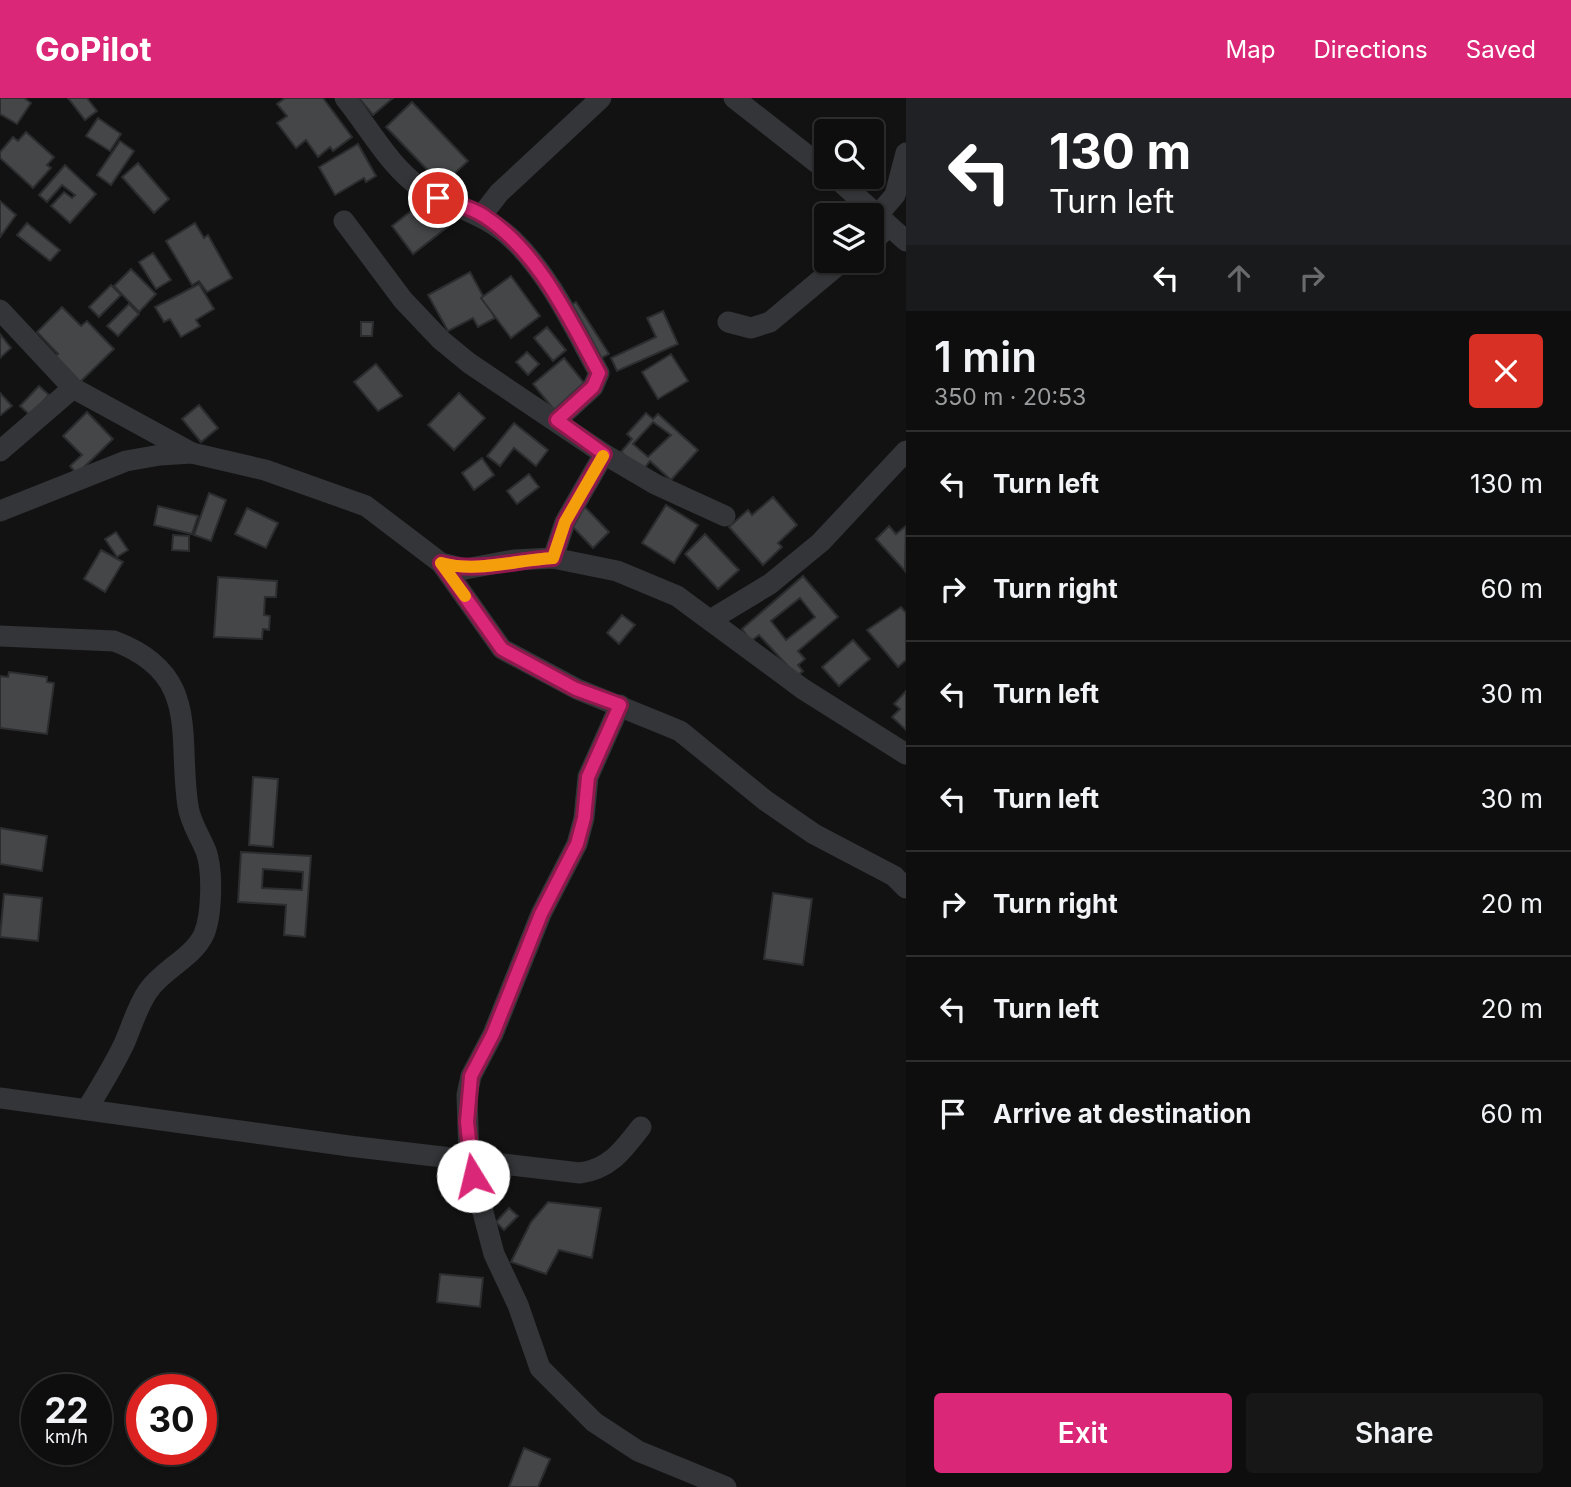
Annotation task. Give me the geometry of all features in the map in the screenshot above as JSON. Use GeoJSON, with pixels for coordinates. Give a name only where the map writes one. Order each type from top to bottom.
{"type":"FeatureCollection","features":[{"type":"Feature","properties":{"kind":"street"},"geometry":{"type":"LineString","coordinates":[[345,98],[417,186],[438,198],[482,215],[513,240],[541,272],[599,373],[593,387],[557,420]]}},
{"type":"Feature","properties":{"kind":"street"},"geometry":{"type":"LineString","coordinates":[[482,215],[499,193],[601,98]]}},
{"type":"Feature","properties":{"kind":"street"},"geometry":{"type":"LineString","coordinates":[[734,98],[814,161]]}},
{"type":"Feature","properties":{"kind":"street"},"geometry":{"type":"LineString","coordinates":[[884,219],[895,195],[906,153]]}},
{"type":"Feature","properties":{"kind":"street"},"geometry":{"type":"LineString","coordinates":[[848,189],[863,203]]}},
{"type":"Feature","properties":{"kind":"street"},"geometry":{"type":"LineString","coordinates":[[344,221],[403,300],[441,340],[469,363],[604,454],[654,484],[725,516]]}},
{"type":"Feature","properties":{"kind":"street"},"geometry":{"type":"LineString","coordinates":[[884,222],[906,241]]}},
{"type":"Feature","properties":{"kind":"street"},"geometry":{"type":"LineString","coordinates":[[729,322],[751,328],[770,322],[828,273]]}},
{"type":"Feature","properties":{"kind":"street"},"geometry":{"type":"LineString","coordinates":[[0,310],[73,388],[192,453],[265,470],[366,506],[441,563],[502,649],[576,689],[680,731],[804,827],[894,877],[906,888]]}},
{"type":"Feature","properties":{"kind":"street"},"geometry":{"type":"LineString","coordinates":[[0,451],[73,388]]}},
{"type":"Feature","properties":{"kind":"street"},"geometry":{"type":"LineString","coordinates":[[712,620],[770,584],[821,542],[906,451]]}},
{"type":"Feature","properties":{"kind":"street"},"geometry":{"type":"LineString","coordinates":[[0,511],[126,461],[192,453]]}},
{"type":"Feature","properties":{"kind":"street"},"geometry":{"type":"LineString","coordinates":[[553,558],[565,522],[604,454]]}},
{"type":"Feature","properties":{"kind":"street"},"geometry":{"type":"LineString","coordinates":[[441,563],[465,569],[514,560],[553,558],[617,571],[677,596],[803,690],[906,754]]}},
{"type":"Feature","properties":{"kind":"street"},"geometry":{"type":"LineString","coordinates":[[0,636],[114,641],[131,647],[148,657],[170,685],[181,708],[185,730],[188,808],[211,873],[206,926],[195,947],[160,976],[147,992],[114,1062],[87,1109]]}},
{"type":"Feature","properties":{"kind":"street"},"geometry":{"type":"LineString","coordinates":[[620,705],[588,777],[584,818],[577,844],[541,914],[493,1034],[471,1076],[467,1095],[469,1159],[489,1237],[518,1305],[540,1368],[594,1422],[638,1451],[726,1487]]}},
{"type":"Feature","properties":{"kind":"street"},"geometry":{"type":"LineString","coordinates":[[0,1098],[349,1146],[580,1173],[598,1170],[617,1157],[641,1127]]}},
{"type":"Feature","properties":{"kind":"building"},"geometry":{"type":"Polygon","coordinates":[[[0,98],[24,98],[31,103],[17,124],[0,114],[0,98]]]}},
{"type":"Feature","properties":{"kind":"building"},"geometry":{"type":"Polygon","coordinates":[[[68,98],[87,98],[97,111],[85,120],[68,98]]]}},
{"type":"Feature","properties":{"kind":"building"},"geometry":{"type":"Polygon","coordinates":[[[285,98],[323,98],[352,137],[333,151],[330,147],[318,157],[306,140],[296,148],[277,123],[287,116],[277,104],[285,98]]]}},
{"type":"Feature","properties":{"kind":"building"},"geometry":{"type":"Polygon","coordinates":[[[359,98],[393,98],[373,115],[359,98]]]}},
{"type":"Feature","properties":{"kind":"building"},"geometry":{"type":"Polygon","coordinates":[[[412,102],[468,161],[442,185],[386,127],[412,102]]]}},
{"type":"Feature","properties":{"kind":"building"},"geometry":{"type":"Polygon","coordinates":[[[98,118],[121,134],[110,151],[86,136],[98,118]]]}},
{"type":"Feature","properties":{"kind":"building"},"geometry":{"type":"Polygon","coordinates":[[[26,132],[54,157],[47,165],[51,168],[33,188],[0,158],[0,152],[13,137],[18,141],[26,132]]]}},
{"type":"Feature","properties":{"kind":"building"},"geometry":{"type":"Polygon","coordinates":[[[120,141],[134,151],[111,185],[97,175],[120,141]]]}},
{"type":"Feature","properties":{"kind":"building"},"geometry":{"type":"Polygon","coordinates":[[[358,144],[376,176],[366,182],[364,178],[335,195],[319,167],[358,144]]]}},
{"type":"Feature","properties":{"kind":"building"},"geometry":{"type":"Polygon","coordinates":[[[138,163],[169,199],[154,213],[122,177],[138,163]]]}},
{"type":"Feature","properties":{"kind":"building"},"geometry":{"type":"Polygon","coordinates":[[[65,165],[96,194],[70,223],[51,206],[64,192],[72,198],[75,195],[62,185],[47,202],[39,195],[65,165]]]}},
{"type":"Feature","properties":{"kind":"building"},"geometry":{"type":"Polygon","coordinates":[[[429,197],[450,225],[413,254],[392,226],[429,197]]]}},
{"type":"Feature","properties":{"kind":"building"},"geometry":{"type":"Polygon","coordinates":[[[0,201],[16,215],[0,237],[0,201]]]}},
{"type":"Feature","properties":{"kind":"building"},"geometry":{"type":"Polygon","coordinates":[[[27,223],[60,250],[50,261],[17,235],[27,223]]]}},
{"type":"Feature","properties":{"kind":"building"},"geometry":{"type":"Polygon","coordinates":[[[195,223],[204,238],[208,235],[232,278],[207,292],[199,281],[192,285],[166,241],[195,223]]]}},
{"type":"Feature","properties":{"kind":"building"},"geometry":{"type":"Polygon","coordinates":[[[153,253],[171,280],[156,289],[139,262],[153,253]]]}},
{"type":"Feature","properties":{"kind":"building"},"geometry":{"type":"Polygon","coordinates":[[[131,269],[156,294],[139,312],[114,286],[131,269]]]}},
{"type":"Feature","properties":{"kind":"building"},"geometry":{"type":"Polygon","coordinates":[[[470,272],[495,318],[478,327],[473,318],[448,331],[428,295],[470,272]]]}},
{"type":"Feature","properties":{"kind":"building"},"geometry":{"type":"Polygon","coordinates":[[[511,276],[540,316],[511,338],[481,298],[511,276]]]}},
{"type":"Feature","properties":{"kind":"building"},"geometry":{"type":"Polygon","coordinates":[[[199,284],[214,309],[196,320],[200,326],[181,337],[170,319],[164,322],[155,307],[199,284]]]}},
{"type":"Feature","properties":{"kind":"building"},"geometry":{"type":"Polygon","coordinates":[[[111,285],[121,295],[99,317],[89,307],[111,285]]]}},
{"type":"Feature","properties":{"kind":"building"},"geometry":{"type":"Polygon","coordinates":[[[576,302],[609,354],[598,360],[565,309],[576,302]]]}},
{"type":"Feature","properties":{"kind":"building"},"geometry":{"type":"Polygon","coordinates":[[[129,304],[139,314],[118,336],[107,326],[129,304]]]}},
{"type":"Feature","properties":{"kind":"building"},"geometry":{"type":"Polygon","coordinates":[[[62,307],[81,326],[87,321],[114,349],[78,384],[53,358],[58,354],[37,332],[62,307]]]}},
{"type":"Feature","properties":{"kind":"building"},"geometry":{"type":"Polygon","coordinates":[[[663,311],[678,344],[617,371],[611,358],[656,337],[647,318],[663,311]]]}},
{"type":"Feature","properties":{"kind":"building"},"geometry":{"type":"Polygon","coordinates":[[[361,322],[373,322],[372,336],[361,336],[361,322]]]}},
{"type":"Feature","properties":{"kind":"building"},"geometry":{"type":"Polygon","coordinates":[[[547,327],[566,350],[553,361],[534,338],[547,327]]]}},
{"type":"Feature","properties":{"kind":"building"},"geometry":{"type":"Polygon","coordinates":[[[0,334],[11,348],[0,358],[0,334]]]}},
{"type":"Feature","properties":{"kind":"building"},"geometry":{"type":"Polygon","coordinates":[[[527,352],[539,364],[528,375],[516,362],[527,352]]]}},
{"type":"Feature","properties":{"kind":"building"},"geometry":{"type":"Polygon","coordinates":[[[671,354],[688,381],[658,399],[642,372],[671,354]]]}},
{"type":"Feature","properties":{"kind":"building"},"geometry":{"type":"Polygon","coordinates":[[[564,358],[586,385],[555,411],[533,384],[564,358]]]}},
{"type":"Feature","properties":{"kind":"building"},"geometry":{"type":"Polygon","coordinates":[[[376,364],[402,396],[378,411],[354,382],[376,364]]]}},
{"type":"Feature","properties":{"kind":"building"},"geometry":{"type":"Polygon","coordinates":[[[39,386],[49,395],[30,415],[20,406],[39,386]]]}},
{"type":"Feature","properties":{"kind":"building"},"geometry":{"type":"Polygon","coordinates":[[[0,393],[12,406],[1,415],[0,414],[0,393]]]}},
{"type":"Feature","properties":{"kind":"building"},"geometry":{"type":"Polygon","coordinates":[[[459,393],[485,418],[454,450],[428,425],[459,393]]]}},
{"type":"Feature","properties":{"kind":"building"},"geometry":{"type":"Polygon","coordinates":[[[199,405],[218,428],[201,442],[182,419],[199,405]]]}},
{"type":"Feature","properties":{"kind":"building"},"geometry":{"type":"Polygon","coordinates":[[[87,412],[113,439],[77,474],[70,466],[82,455],[63,436],[87,412]]]}},
{"type":"Feature","properties":{"kind":"building"},"geometry":{"type":"Polygon","coordinates":[[[646,413],[653,419],[658,414],[698,450],[671,480],[650,461],[642,471],[621,452],[632,439],[627,434],[646,413]],[[653,422],[633,444],[648,457],[671,435],[653,422]]]}},
{"type":"Feature","properties":{"kind":"building"},"geometry":{"type":"Polygon","coordinates":[[[514,423],[548,450],[536,466],[514,448],[500,466],[487,456],[514,423]]]}},
{"type":"Feature","properties":{"kind":"building"},"geometry":{"type":"Polygon","coordinates":[[[482,458],[494,475],[474,490],[462,473],[482,458]]]}},
{"type":"Feature","properties":{"kind":"building"},"geometry":{"type":"Polygon","coordinates":[[[529,474],[539,487],[517,504],[507,491],[529,474]]]}},
{"type":"Feature","properties":{"kind":"building"},"geometry":{"type":"Polygon","coordinates":[[[209,493],[226,500],[211,541],[194,535],[209,493]]]}},
{"type":"Feature","properties":{"kind":"building"},"geometry":{"type":"Polygon","coordinates":[[[773,497],[797,525],[778,543],[782,547],[763,565],[729,527],[748,510],[752,515],[773,497]]]}},
{"type":"Feature","properties":{"kind":"building"},"geometry":{"type":"Polygon","coordinates":[[[666,505],[698,525],[674,563],[642,543],[666,505]]]}},
{"type":"Feature","properties":{"kind":"building"},"geometry":{"type":"Polygon","coordinates":[[[158,506],[198,516],[192,534],[154,525],[158,506]]]}},
{"type":"Feature","properties":{"kind":"building"},"geometry":{"type":"Polygon","coordinates":[[[585,507],[609,532],[593,548],[569,523],[585,507]]]}},
{"type":"Feature","properties":{"kind":"building"},"geometry":{"type":"Polygon","coordinates":[[[247,508],[278,523],[266,548],[235,534],[247,508]]]}},
{"type":"Feature","properties":{"kind":"building"},"geometry":{"type":"Polygon","coordinates":[[[889,526],[896,534],[906,526],[905,571],[876,539],[889,526]]]}},
{"type":"Feature","properties":{"kind":"building"},"geometry":{"type":"Polygon","coordinates":[[[116,532],[128,550],[117,557],[105,539],[116,532]]]}},
{"type":"Feature","properties":{"kind":"building"},"geometry":{"type":"Polygon","coordinates":[[[705,534],[739,570],[718,589],[685,554],[705,534]]]}},
{"type":"Feature","properties":{"kind":"building"},"geometry":{"type":"Polygon","coordinates":[[[173,535],[189,536],[189,551],[172,550],[173,535]]]}},
{"type":"Feature","properties":{"kind":"building"},"geometry":{"type":"Polygon","coordinates":[[[101,550],[123,562],[105,592],[84,579],[101,550]]]}},
{"type":"Feature","properties":{"kind":"building"},"geometry":{"type":"Polygon","coordinates":[[[803,576],[838,617],[798,651],[805,659],[798,665],[803,671],[797,676],[759,635],[751,641],[742,629],[803,576]],[[800,598],[771,621],[786,640],[815,617],[800,598]]]}},
{"type":"Feature","properties":{"kind":"building"},"geometry":{"type":"Polygon","coordinates":[[[218,577],[277,581],[276,597],[265,597],[264,615],[270,616],[269,630],[263,629],[262,639],[214,637],[218,577]]]}},
{"type":"Feature","properties":{"kind":"building"},"geometry":{"type":"Polygon","coordinates":[[[901,607],[906,613],[906,660],[898,667],[867,630],[901,607]]]}},
{"type":"Feature","properties":{"kind":"building"},"geometry":{"type":"Polygon","coordinates":[[[622,615],[635,625],[619,644],[607,633],[622,615]]]}},
{"type":"Feature","properties":{"kind":"building"},"geometry":{"type":"Polygon","coordinates":[[[853,640],[870,659],[839,686],[822,667],[853,640]]]}},
{"type":"Feature","properties":{"kind":"building"},"geometry":{"type":"Polygon","coordinates":[[[9,672],[47,677],[47,682],[54,683],[47,734],[0,728],[0,676],[8,677],[9,672]]]}},
{"type":"Feature","properties":{"kind":"building"},"geometry":{"type":"Polygon","coordinates":[[[906,691],[906,730],[892,717],[900,709],[894,704],[906,691]]]}},
{"type":"Feature","properties":{"kind":"building"},"geometry":{"type":"Polygon","coordinates":[[[253,777],[278,779],[273,847],[249,845],[253,777]]]}},
{"type":"Feature","properties":{"kind":"building"},"geometry":{"type":"Polygon","coordinates":[[[0,828],[47,836],[42,871],[0,864],[0,828]]]}},
{"type":"Feature","properties":{"kind":"building"},"geometry":{"type":"Polygon","coordinates":[[[241,852],[311,856],[305,937],[284,935],[286,905],[238,902],[241,852]],[[263,869],[262,888],[302,890],[303,872],[263,869]]]}},
{"type":"Feature","properties":{"kind":"building"},"geometry":{"type":"Polygon","coordinates":[[[773,893],[812,899],[803,965],[764,959],[773,893]]]}},
{"type":"Feature","properties":{"kind":"building"},"geometry":{"type":"Polygon","coordinates":[[[4,894],[42,898],[38,941],[0,937],[4,894]]]}},
{"type":"Feature","properties":{"kind":"building"},"geometry":{"type":"Polygon","coordinates":[[[548,1202],[601,1208],[592,1258],[559,1250],[546,1274],[511,1262],[531,1222],[548,1202]]]}},
{"type":"Feature","properties":{"kind":"building"},"geometry":{"type":"Polygon","coordinates":[[[509,1208],[518,1216],[504,1230],[496,1222],[509,1208]]]}},
{"type":"Feature","properties":{"kind":"building"},"geometry":{"type":"Polygon","coordinates":[[[440,1274],[483,1278],[480,1307],[437,1302],[440,1274]]]}},
{"type":"Feature","properties":{"kind":"building"},"geometry":{"type":"Polygon","coordinates":[[[524,1448],[550,1459],[538,1487],[509,1487],[524,1448]]]}},
{"type":"Feature","properties":{"kind":"slow traffic"},"geometry":{"type":"LineString","coordinates":[[465,596],[441,563],[465,569],[514,560],[553,558],[565,522],[603,456]]}},
{"type":"Feature","properties":{"kind":"route"},"geometry":{"type":"LineString","coordinates":[[438,198],[482,215],[513,240],[541,272],[599,373],[593,387],[557,420],[604,454],[565,522],[553,558],[514,560],[465,569],[441,563],[502,649],[576,689],[620,705],[588,777],[584,818],[577,844],[541,914],[493,1034],[469,1082],[467,1122],[473,1176]]}}]}
